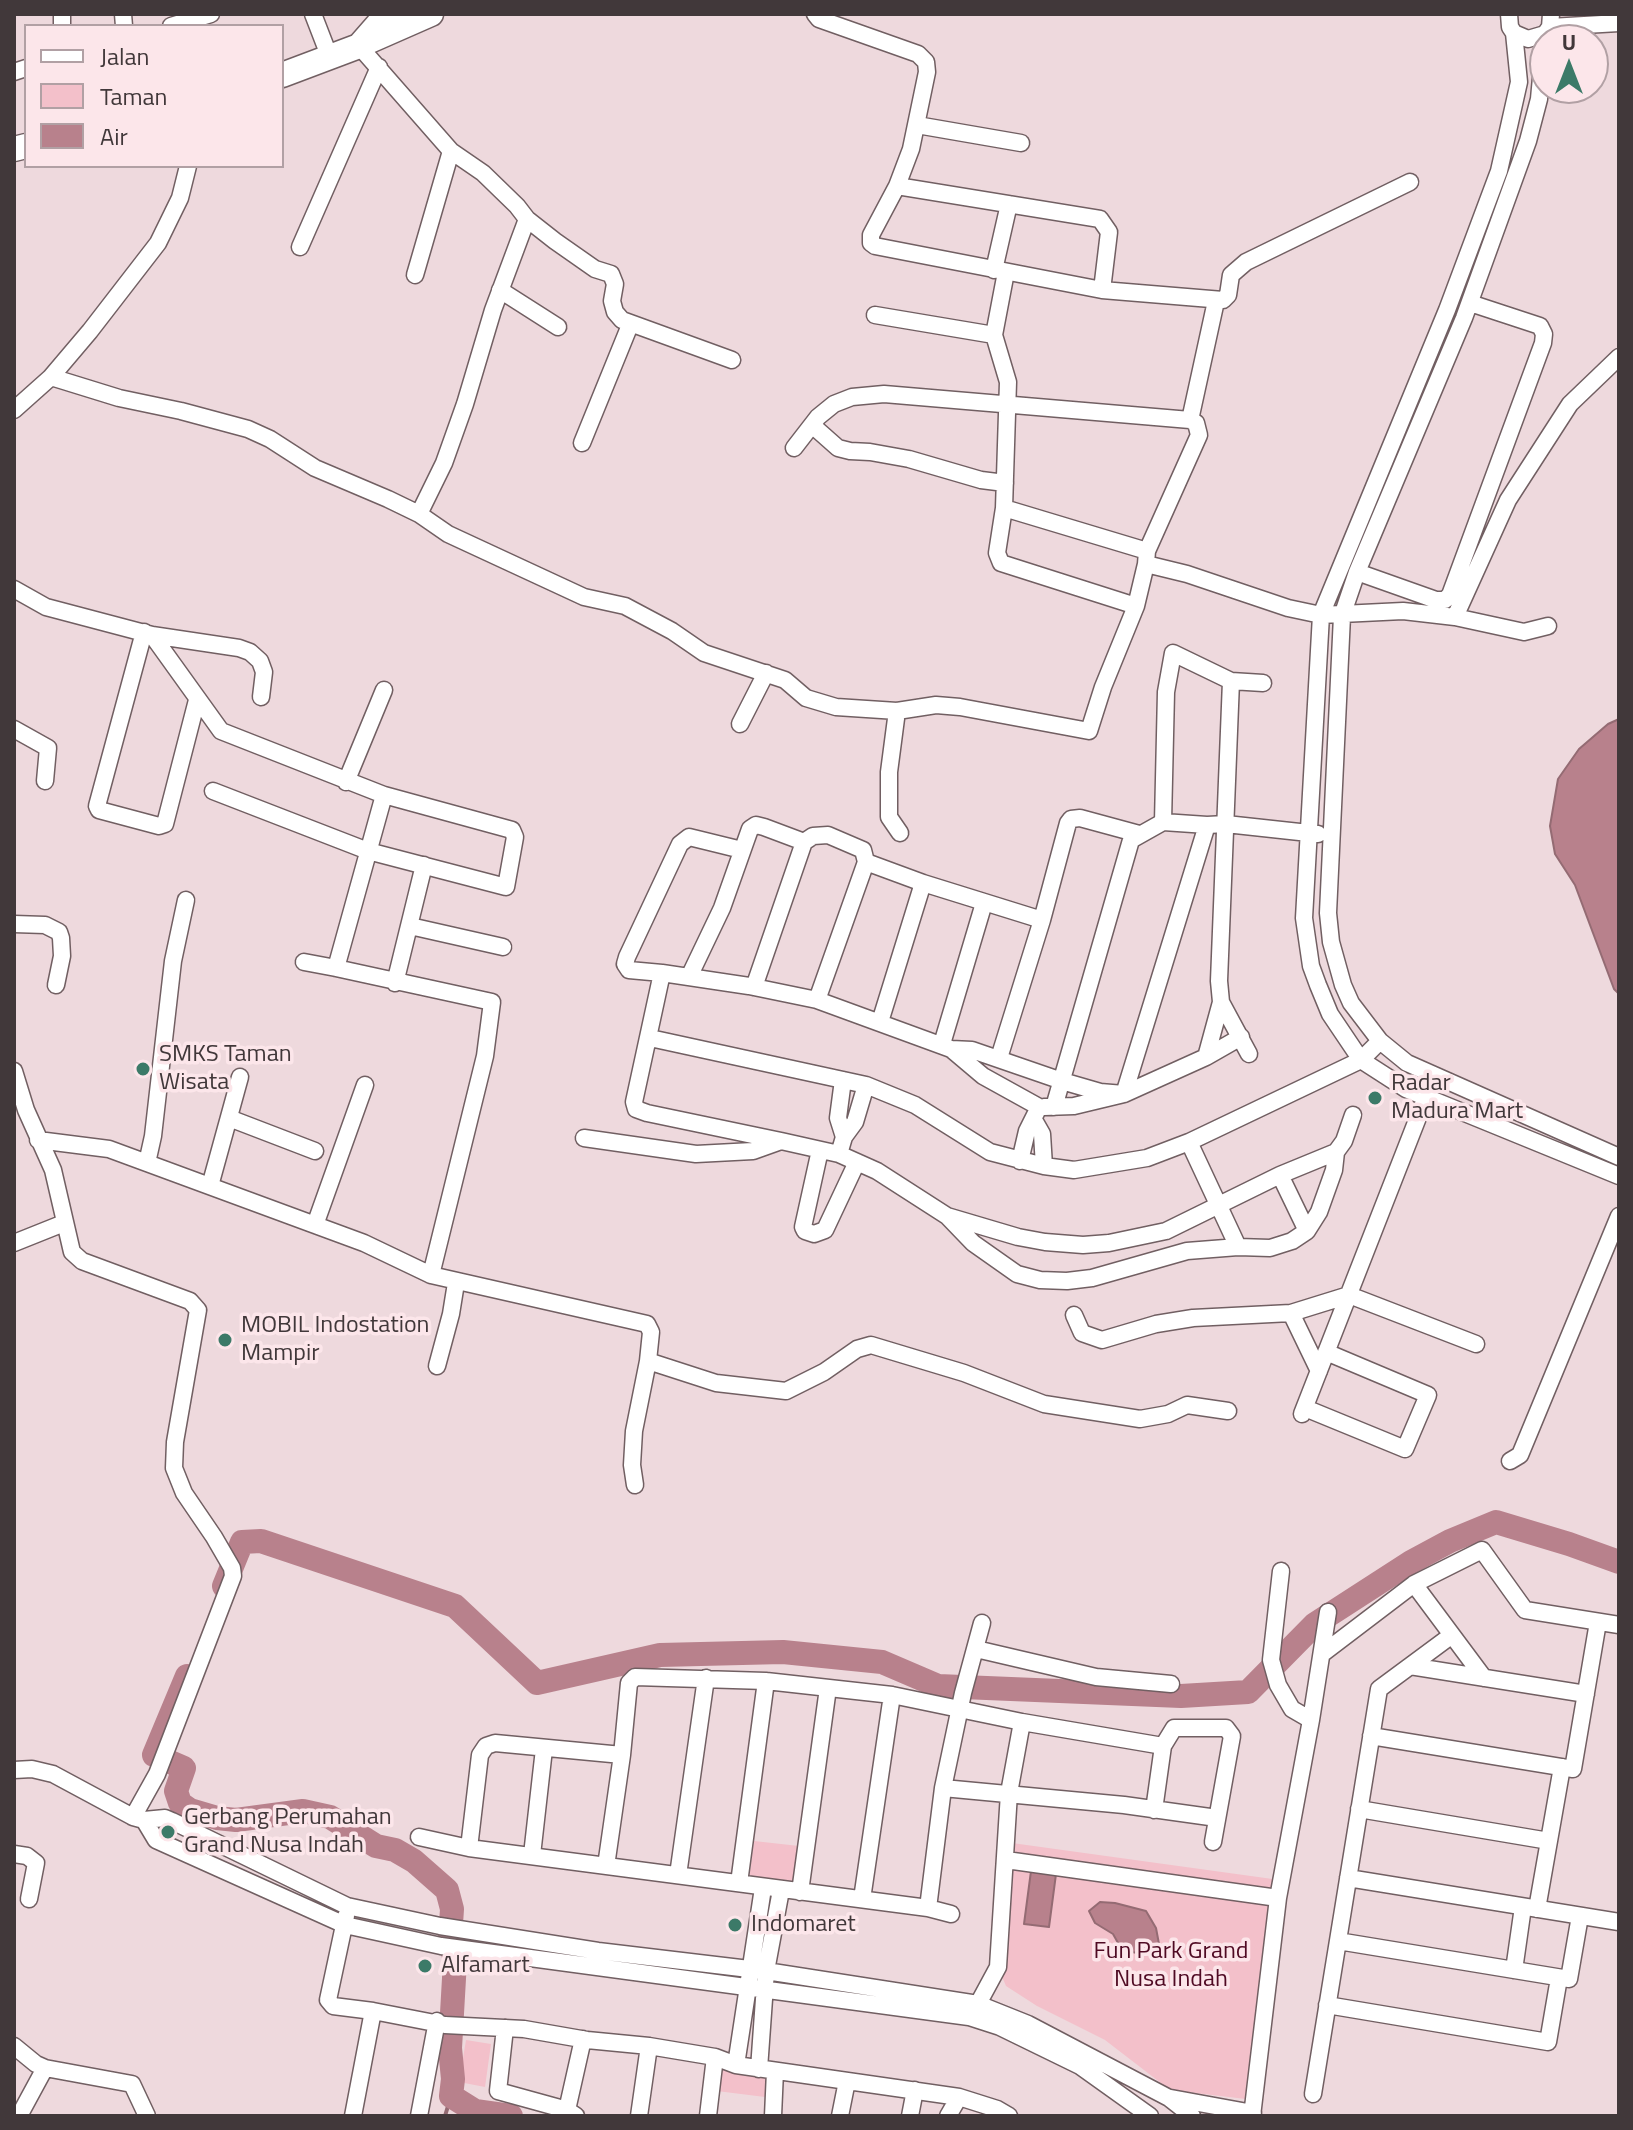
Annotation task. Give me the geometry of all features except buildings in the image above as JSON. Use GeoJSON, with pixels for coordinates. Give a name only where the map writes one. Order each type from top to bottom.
{"type":"FeatureCollection","features":[{"type":"Feature","properties":{"kind":"street"},"geometry":{"type":"LineString","coordinates":[[177,21],[211,14]]}},
{"type":"Feature","properties":{"kind":"street"},"geometry":{"type":"LineString","coordinates":[[313,14],[330,58]]}},
{"type":"Feature","properties":{"kind":"street"},"geometry":{"type":"LineString","coordinates":[[359,46],[387,14]]}},
{"type":"Feature","properties":{"kind":"street"},"geometry":{"type":"LineString","coordinates":[[284,74],[431,14]]}},
{"type":"Feature","properties":{"kind":"street"},"geometry":{"type":"LineString","coordinates":[[815,14],[819,19],[923,58],[927,72],[911,149],[897,186],[871,235],[872,244],[1102,290],[1216,301],[1226,299],[1231,275],[1246,262],[1410,182]]}},
{"type":"Feature","properties":{"kind":"street"},"geometry":{"type":"LineString","coordinates":[[1509,14],[1519,82],[1499,171],[1447,310],[1321,615],[1304,918],[1311,966],[1330,1014],[1361,1060],[1406,1089],[1619,1176]]}},
{"type":"Feature","properties":{"kind":"street"},"geometry":{"type":"LineString","coordinates":[[1584,24],[1619,23]]}},
{"type":"Feature","properties":{"kind":"street"},"geometry":{"type":"LineString","coordinates":[[1514,33],[1529,38]]}},
{"type":"Feature","properties":{"kind":"street"},"geometry":{"type":"LineString","coordinates":[[359,46],[451,151],[493,183],[527,219],[595,269],[611,274],[614,279],[612,301],[615,312],[630,325],[732,360]]}},
{"type":"Feature","properties":{"kind":"street"},"geometry":{"type":"LineString","coordinates":[[300,247],[379,67]]}},
{"type":"Feature","properties":{"kind":"street"},"geometry":{"type":"LineString","coordinates":[[1538,104],[1528,141],[1467,311],[1357,572],[1342,616],[1328,913],[1336,967],[1351,1003],[1380,1041],[1417,1068],[1619,1157]]}},
{"type":"Feature","properties":{"kind":"street"},"geometry":{"type":"LineString","coordinates":[[917,125],[1021,143]]}},
{"type":"Feature","properties":{"kind":"street"},"geometry":{"type":"LineString","coordinates":[[415,275],[451,151]]}},
{"type":"Feature","properties":{"kind":"street"},"geometry":{"type":"LineString","coordinates":[[14,410],[51,377],[158,243],[180,198],[188,168]]}},
{"type":"Feature","properties":{"kind":"street"},"geometry":{"type":"LineString","coordinates":[[897,186],[1103,221],[1109,232],[1102,290]]}},
{"type":"Feature","properties":{"kind":"street"},"geometry":{"type":"LineString","coordinates":[[1009,204],[994,335],[1008,382],[1004,508],[997,560],[1136,606]]}},
{"type":"Feature","properties":{"kind":"street"},"geometry":{"type":"LineString","coordinates":[[419,514],[444,463],[500,290],[527,219]]}},
{"type":"Feature","properties":{"kind":"street"},"geometry":{"type":"LineString","coordinates":[[500,290],[558,327]]}},
{"type":"Feature","properties":{"kind":"street"},"geometry":{"type":"LineString","coordinates":[[1190,420],[1216,301]]}},
{"type":"Feature","properties":{"kind":"street"},"geometry":{"type":"LineString","coordinates":[[1357,572],[1436,600],[1445,600],[1450,595],[1538,358],[1544,334],[1540,326],[1467,311],[1447,310]]}},
{"type":"Feature","properties":{"kind":"street"},"geometry":{"type":"LineString","coordinates":[[875,315],[994,335]]}},
{"type":"Feature","properties":{"kind":"street"},"geometry":{"type":"LineString","coordinates":[[582,443],[630,325]]}},
{"type":"Feature","properties":{"kind":"street"},"geometry":{"type":"LineString","coordinates":[[1455,617],[1508,500],[1570,404],[1619,357]]}},
{"type":"Feature","properties":{"kind":"street"},"geometry":{"type":"LineString","coordinates":[[51,377],[119,398],[248,429],[270,439],[315,468],[419,514],[448,534],[584,597],[625,606],[672,631],[704,653],[785,680],[806,698],[836,707],[897,711],[936,705],[960,707],[1089,731],[1136,606],[1146,557],[1199,435],[1196,423],[1190,420],[884,394],[852,397],[834,404],[794,448]]}},
{"type":"Feature","properties":{"kind":"street"},"geometry":{"type":"LineString","coordinates":[[812,425],[838,448],[909,459],[981,480],[1005,483]]}},
{"type":"Feature","properties":{"kind":"street"},"geometry":{"type":"LineString","coordinates":[[1004,508],[1288,608],[1342,616],[1403,611],[1455,617],[1524,632],[1548,626]]}},
{"type":"Feature","properties":{"kind":"street"},"geometry":{"type":"LineString","coordinates":[[14,589],[46,607],[148,633],[250,652],[260,661],[264,672],[261,697]]}},
{"type":"Feature","properties":{"kind":"street"},"geometry":{"type":"LineString","coordinates":[[148,633],[97,806],[99,810],[159,826],[165,824],[197,700]]}},
{"type":"Feature","properties":{"kind":"street"},"geometry":{"type":"LineString","coordinates":[[148,633],[221,731],[346,782],[514,833],[506,887],[368,851],[213,791]]}},
{"type":"Feature","properties":{"kind":"street"},"geometry":{"type":"LineString","coordinates":[[1163,822],[1166,692],[1173,653],[1231,681],[1263,683]]}},
{"type":"Feature","properties":{"kind":"street"},"geometry":{"type":"LineString","coordinates":[[740,724],[766,673]]}},
{"type":"Feature","properties":{"kind":"street"},"geometry":{"type":"LineString","coordinates":[[1206,1057],[1221,1002],[1219,941],[1231,681]]}},
{"type":"Feature","properties":{"kind":"street"},"geometry":{"type":"LineString","coordinates":[[346,782],[384,690]]}},
{"type":"Feature","properties":{"kind":"street"},"geometry":{"type":"LineString","coordinates":[[897,711],[889,772],[889,817],[900,833]]}},
{"type":"Feature","properties":{"kind":"street"},"geometry":{"type":"LineString","coordinates":[[14,729],[48,748],[45,781]]}},
{"type":"Feature","properties":{"kind":"street"},"geometry":{"type":"LineString","coordinates":[[336,968],[384,795]]}},
{"type":"Feature","properties":{"kind":"street"},"geometry":{"type":"LineString","coordinates":[[999,1058],[1071,819],[1080,818],[1139,834]]}},
{"type":"Feature","properties":{"kind":"street"},"geometry":{"type":"LineString","coordinates":[[1020,1161],[1027,1131],[1062,1081],[1128,847],[1139,834],[1163,822],[1226,824],[1331,835]]}},
{"type":"Feature","properties":{"kind":"street"},"geometry":{"type":"LineString","coordinates":[[689,977],[717,922],[748,832],[756,825],[804,842]]}},
{"type":"Feature","properties":{"kind":"street"},"geometry":{"type":"LineString","coordinates":[[1124,1094],[1207,825]]}},
{"type":"Feature","properties":{"kind":"street"},"geometry":{"type":"LineString","coordinates":[[754,987],[804,842],[813,836],[828,835],[863,850],[866,862],[817,1000]]}},
{"type":"Feature","properties":{"kind":"street"},"geometry":{"type":"LineString","coordinates":[[742,850],[689,837],[680,844],[625,964],[629,970],[754,987],[817,1000],[946,1046],[999,1058],[1100,1092],[1124,1094]]}},
{"type":"Feature","properties":{"kind":"street"},"geometry":{"type":"LineString","coordinates":[[866,862],[1042,920]]}},
{"type":"Feature","properties":{"kind":"street"},"geometry":{"type":"LineString","coordinates":[[395,983],[424,865]]}},
{"type":"Feature","properties":{"kind":"street"},"geometry":{"type":"LineString","coordinates":[[880,1022],[923,883]]}},
{"type":"Feature","properties":{"kind":"street"},"geometry":{"type":"LineString","coordinates":[[147,1163],[153,1136],[173,961],[186,900]]}},
{"type":"Feature","properties":{"kind":"street"},"geometry":{"type":"LineString","coordinates":[[946,1046],[984,903]]}},
{"type":"Feature","properties":{"kind":"street"},"geometry":{"type":"LineString","coordinates":[[14,924],[45,925],[59,932],[62,956],[56,985]]}},
{"type":"Feature","properties":{"kind":"street"},"geometry":{"type":"LineString","coordinates":[[410,926],[503,947]]}},
{"type":"Feature","properties":{"kind":"street"},"geometry":{"type":"LineString","coordinates":[[304,962],[492,1002],[485,1056],[431,1275]]}},
{"type":"Feature","properties":{"kind":"street"},"geometry":{"type":"LineString","coordinates":[[662,973],[634,1102],[636,1109],[839,1154],[877,1171],[947,1216],[973,1243],[1017,1274],[1040,1280],[1092,1278],[1187,1251],[1270,1248],[1292,1241],[1307,1231],[1328,1190],[1336,1152],[1346,1136],[1353,1115]]}},
{"type":"Feature","properties":{"kind":"street"},"geometry":{"type":"LineString","coordinates":[[1221,1002],[1249,1054]]}},
{"type":"Feature","properties":{"kind":"street"},"geometry":{"type":"LineString","coordinates":[[946,1046],[983,1076],[1042,1111],[1124,1094],[1206,1057],[1241,1037]]}},
{"type":"Feature","properties":{"kind":"street"},"geometry":{"type":"LineString","coordinates":[[650,1038],[866,1085],[915,1105],[990,1152],[1020,1161],[1074,1170],[1147,1158],[1189,1142],[1361,1060],[1380,1041]]}},
{"type":"Feature","properties":{"kind":"street"},"geometry":{"type":"LineString","coordinates":[[14,1071],[38,1140],[53,1170],[72,1252],[82,1261],[190,1301],[198,1310],[175,1442],[174,1468],[184,1493],[232,1568],[233,1580],[138,1818]]}},
{"type":"Feature","properties":{"kind":"street"},"geometry":{"type":"LineString","coordinates":[[210,1186],[240,1077]]}},
{"type":"Feature","properties":{"kind":"street"},"geometry":{"type":"LineString","coordinates":[[843,1080],[838,1118],[844,1137]]}},
{"type":"Feature","properties":{"kind":"street"},"geometry":{"type":"LineString","coordinates":[[315,1225],[365,1085]]}},
{"type":"Feature","properties":{"kind":"street"},"geometry":{"type":"LineString","coordinates":[[839,1154],[844,1137],[855,1122],[866,1085]]}},
{"type":"Feature","properties":{"kind":"street"},"geometry":{"type":"LineString","coordinates":[[1326,1352],[1428,1395],[1405,1449],[1303,1411],[1326,1352],[1349,1295],[1426,1097]]}},
{"type":"Feature","properties":{"kind":"street"},"geometry":{"type":"LineString","coordinates":[[1042,1111],[1044,1166]]}},
{"type":"Feature","properties":{"kind":"street"},"geometry":{"type":"LineString","coordinates":[[229,1118],[315,1151]]}},
{"type":"Feature","properties":{"kind":"street"},"geometry":{"type":"LineString","coordinates":[[584,1138],[696,1154],[753,1151],[781,1141]]}},
{"type":"Feature","properties":{"kind":"street"},"geometry":{"type":"LineString","coordinates":[[38,1140],[109,1149],[364,1243],[431,1275],[456,1283],[647,1324],[651,1332],[648,1361],[634,1431],[632,1465],[635,1485]]}},
{"type":"Feature","properties":{"kind":"street"},"geometry":{"type":"LineString","coordinates":[[1189,1142],[1238,1247]]}},
{"type":"Feature","properties":{"kind":"street"},"geometry":{"type":"LineString","coordinates":[[820,1150],[803,1227],[805,1231],[818,1234],[825,1230],[857,1162]]}},
{"type":"Feature","properties":{"kind":"street"},"geometry":{"type":"LineString","coordinates":[[947,1216],[1018,1237],[1083,1245],[1123,1241],[1166,1231],[1280,1175],[1336,1152]]}},
{"type":"Feature","properties":{"kind":"street"},"geometry":{"type":"LineString","coordinates":[[1280,1175],[1307,1231]]}},
{"type":"Feature","properties":{"kind":"street"},"geometry":{"type":"LineString","coordinates":[[1510,1461],[1520,1455],[1619,1216]]}},
{"type":"Feature","properties":{"kind":"street"},"geometry":{"type":"LineString","coordinates":[[14,1243],[64,1223]]}},
{"type":"Feature","properties":{"kind":"street"},"geometry":{"type":"LineString","coordinates":[[437,1366],[456,1283]]}},
{"type":"Feature","properties":{"kind":"street"},"geometry":{"type":"LineString","coordinates":[[1074,1315],[1082,1333],[1102,1340],[1156,1324],[1193,1318],[1291,1313],[1349,1295],[1476,1344]]}},
{"type":"Feature","properties":{"kind":"street"},"geometry":{"type":"LineString","coordinates":[[1291,1313],[1319,1371]]}},
{"type":"Feature","properties":{"kind":"street"},"geometry":{"type":"LineString","coordinates":[[648,1361],[716,1383],[786,1391],[824,1372],[857,1349],[871,1345],[964,1373],[1044,1404],[1140,1419],[1168,1414],[1187,1405],[1228,1411]]}},
{"type":"Feature","properties":{"kind":"street"},"geometry":{"type":"LineString","coordinates":[[1322,1654],[1414,1584],[1482,1550],[1525,1610],[1619,1625]]}},
{"type":"Feature","properties":{"kind":"street"},"geometry":{"type":"LineString","coordinates":[[1281,1571],[1273,1667],[1292,1709],[1311,1720]]}},
{"type":"Feature","properties":{"kind":"street"},"geometry":{"type":"LineString","coordinates":[[1414,1584],[1484,1678]]}},
{"type":"Feature","properties":{"kind":"street"},"geometry":{"type":"LineString","coordinates":[[1169,2098],[1252,2114],[1278,1898],[1327,1620]]}},
{"type":"Feature","properties":{"kind":"street"},"geometry":{"type":"LineString","coordinates":[[1371,1736],[1573,1769],[1598,1622]]}},
{"type":"Feature","properties":{"kind":"street"},"geometry":{"type":"LineString","coordinates":[[928,1908],[943,1788],[982,1623]]}},
{"type":"Feature","properties":{"kind":"street"},"geometry":{"type":"LineString","coordinates":[[1313,2094],[1379,1689],[1452,1635]]}},
{"type":"Feature","properties":{"kind":"street"},"geometry":{"type":"LineString","coordinates":[[976,1649],[1096,1677],[1171,1684]]}},
{"type":"Feature","properties":{"kind":"street"},"geometry":{"type":"LineString","coordinates":[[1410,1666],[1586,1694]]}},
{"type":"Feature","properties":{"kind":"street"},"geometry":{"type":"LineString","coordinates":[[606,1866],[631,1678],[766,1681],[892,1695],[963,1694],[1022,1722],[1163,1746]]}},
{"type":"Feature","properties":{"kind":"street"},"geometry":{"type":"LineString","coordinates":[[678,1875],[706,1678]]}},
{"type":"Feature","properties":{"kind":"street"},"geometry":{"type":"LineString","coordinates":[[739,1883],[766,1681]]}},
{"type":"Feature","properties":{"kind":"street"},"geometry":{"type":"LineString","coordinates":[[800,1892],[828,1688]]}},
{"type":"Feature","properties":{"kind":"street"},"geometry":{"type":"LineString","coordinates":[[862,1899],[892,1695]]}},
{"type":"Feature","properties":{"kind":"street"},"geometry":{"type":"LineString","coordinates":[[978,2004],[998,1967],[1009,1793],[1022,1722]]}},
{"type":"Feature","properties":{"kind":"street"},"geometry":{"type":"LineString","coordinates":[[1154,1810],[1163,1746],[1174,1728],[1226,1728],[1232,1736],[1213,1842]]}},
{"type":"Feature","properties":{"kind":"street"},"geometry":{"type":"LineString","coordinates":[[469,1848],[482,1750],[486,1746],[495,1743],[622,1755]]}},
{"type":"Feature","properties":{"kind":"street"},"geometry":{"type":"LineString","coordinates":[[532,1855],[544,1749]]}},
{"type":"Feature","properties":{"kind":"street"},"geometry":{"type":"LineString","coordinates":[[1514,1970],[1549,1841],[1562,1767]]}},
{"type":"Feature","properties":{"kind":"street"},"geometry":{"type":"LineString","coordinates":[[14,1770],[32,1769],[53,1774],[138,1818],[156,1840],[345,1925],[448,1947],[969,2017],[1000,2027],[1080,2066],[1150,2116]]}},
{"type":"Feature","properties":{"kind":"street"},"geometry":{"type":"LineString","coordinates":[[943,1788],[1217,1818]]}},
{"type":"Feature","properties":{"kind":"street"},"geometry":{"type":"LineString","coordinates":[[1359,1809],[1549,1841]]}},
{"type":"Feature","properties":{"kind":"street"},"geometry":{"type":"LineString","coordinates":[[138,1818],[165,1818],[347,1906],[440,1926],[598,1951],[759,1970],[978,2004],[1028,2024],[1169,2098],[1192,2116]]}},
{"type":"Feature","properties":{"kind":"street"},"geometry":{"type":"LineString","coordinates":[[419,1837],[469,1848],[928,1908],[951,1914]]}},
{"type":"Feature","properties":{"kind":"street"},"geometry":{"type":"LineString","coordinates":[[14,1854],[27,1856],[36,1863],[29,1899]]}},
{"type":"Feature","properties":{"kind":"street"},"geometry":{"type":"LineString","coordinates":[[1006,1860],[1278,1898]]}},
{"type":"Feature","properties":{"kind":"street"},"geometry":{"type":"LineString","coordinates":[[1348,1878],[1619,1922]]}},
{"type":"Feature","properties":{"kind":"street"},"geometry":{"type":"LineString","coordinates":[[772,1889],[758,1988],[773,2116]]}},
{"type":"Feature","properties":{"kind":"street"},"geometry":{"type":"LineString","coordinates":[[347,1906],[329,2004],[466,2027],[505,2028],[649,2046],[715,2057],[736,2065],[959,2097],[1009,2116]]}},
{"type":"Feature","properties":{"kind":"street"},"geometry":{"type":"LineString","coordinates":[[1338,1941],[1569,1979],[1580,1916]]}},
{"type":"Feature","properties":{"kind":"street"},"geometry":{"type":"LineString","coordinates":[[595,1968],[598,1951]]}},
{"type":"Feature","properties":{"kind":"street"},"geometry":{"type":"LineString","coordinates":[[1327,2005],[1548,2042],[1559,1978]]}},
{"type":"Feature","properties":{"kind":"street"},"geometry":{"type":"LineString","coordinates":[[736,2065],[758,1988]]}},
{"type":"Feature","properties":{"kind":"street"},"geometry":{"type":"LineString","coordinates":[[353,2116],[373,2011]]}},
{"type":"Feature","properties":{"kind":"street"},"geometry":{"type":"LineString","coordinates":[[419,2116],[441,2023]]}},
{"type":"Feature","properties":{"kind":"street"},"geometry":{"type":"LineString","coordinates":[[505,2028],[498,2091],[572,2113],[583,2039]]}},
{"type":"Feature","properties":{"kind":"street"},"geometry":{"type":"LineString","coordinates":[[14,2046],[45,2068],[127,2081],[136,2088],[147,2116]]}},
{"type":"Feature","properties":{"kind":"street"},"geometry":{"type":"LineString","coordinates":[[639,2116],[649,2046]]}},
{"type":"Feature","properties":{"kind":"street"},"geometry":{"type":"LineString","coordinates":[[708,2116],[715,2057]]}},
{"type":"Feature","properties":{"kind":"street"},"geometry":{"type":"LineString","coordinates":[[19,2116],[45,2068]]}},
{"type":"Feature","properties":{"kind":"street"},"geometry":{"type":"LineString","coordinates":[[840,2116],[847,2081]]}},
{"type":"Feature","properties":{"kind":"street"},"geometry":{"type":"LineString","coordinates":[[910,2116],[915,2090]]}},
{"type":"Feature","properties":{"kind":"street"},"geometry":{"type":"LineString","coordinates":[[948,2116],[959,2097]]}},
{"type":"Feature","properties":{"kind":"green space"},"geometry":{"type":"Polygon","coordinates":[[[754,1841],[799,1846],[793,1886],[749,1878],[754,1841]]]}},
{"type":"Feature","properties":{"kind":"green space","name":"Fun Park Grand Nusa Indah"},"geometry":{"type":"Polygon","coordinates":[[[1012,1843],[1287,1881],[1254,2100],[1170,2090],[1105,2040],[1037,2006],[1006,1986],[998,1967],[1012,1843]]]}},
{"type":"Feature","properties":{"kind":"green space"},"geometry":{"type":"Polygon","coordinates":[[[466,2040],[491,2044],[485,2087],[459,2082],[466,2040]]]}},
{"type":"Feature","properties":{"kind":"green space"},"geometry":{"type":"Polygon","coordinates":[[[721,2065],[769,2073],[765,2097],[717,2091],[721,2065]]]}},
{"type":"Feature","properties":{"kind":"water"},"geometry":{"type":"Polygon","coordinates":[[[1619,719],[1619,994],[1614,989],[1575,885],[1555,854],[1550,826],[1558,779],[1579,749],[1608,724],[1619,719]]]}},
{"type":"Feature","properties":{"kind":"water"},"geometry":{"type":"Polygon","coordinates":[[[1031,1871],[1056,1874],[1049,1927],[1024,1924],[1031,1871]]]}},
{"type":"Feature","properties":{"kind":"water"},"geometry":{"type":"Polygon","coordinates":[[[1100,1902],[1146,1911],[1156,1928],[1159,1944],[1142,1954],[1122,1950],[1113,1934],[1095,1923],[1089,1911],[1100,1902]]]}},
{"type":"Feature","properties":{"kind":"waterway"},"geometry":{"type":"LineString","coordinates":[[224,1586],[242,1542],[261,1541],[455,1606],[537,1683],[660,1655],[783,1652],[882,1662],[938,1686],[1181,1696],[1248,1692],[1315,1624],[1411,1562],[1496,1522],[1619,1562]]}},
{"type":"Feature","properties":{"kind":"waterway"},"geometry":{"type":"LineString","coordinates":[[187,1676],[154,1755],[184,1768],[176,1791],[180,1803],[190,1810],[236,1820],[303,1811],[330,1817],[376,1846],[395,1850],[414,1861],[447,1890],[452,1909],[450,1939],[455,1961],[450,2048],[451,2096],[475,2111],[511,2116]]}},
{"type":"Feature","properties":{"kind":"waterway"},"geometry":{"type":"LineString","coordinates":[[445,2116],[451,2096]]}},
{"type":"Feature","properties":{"kind":"place","name":"SMKS Taman Wisata"},"geometry":{"type":"Point","coordinates":[143,1069]}},
{"type":"Feature","properties":{"kind":"place","name":"Radar Madura Mart"},"geometry":{"type":"Point","coordinates":[1375,1098]}},
{"type":"Feature","properties":{"kind":"place","name":"MOBIL Indostation Mampir"},"geometry":{"type":"Point","coordinates":[225,1340]}},
{"type":"Feature","properties":{"kind":"place","name":"Gerbang Perumahan Grand Nusa Indah"},"geometry":{"type":"Point","coordinates":[168,1832]}},
{"type":"Feature","properties":{"kind":"place","name":"Indomaret"},"geometry":{"type":"Point","coordinates":[735,1925]}},
{"type":"Feature","properties":{"kind":"place","name":"Alfamart"},"geometry":{"type":"Point","coordinates":[425,1966]}}]}
